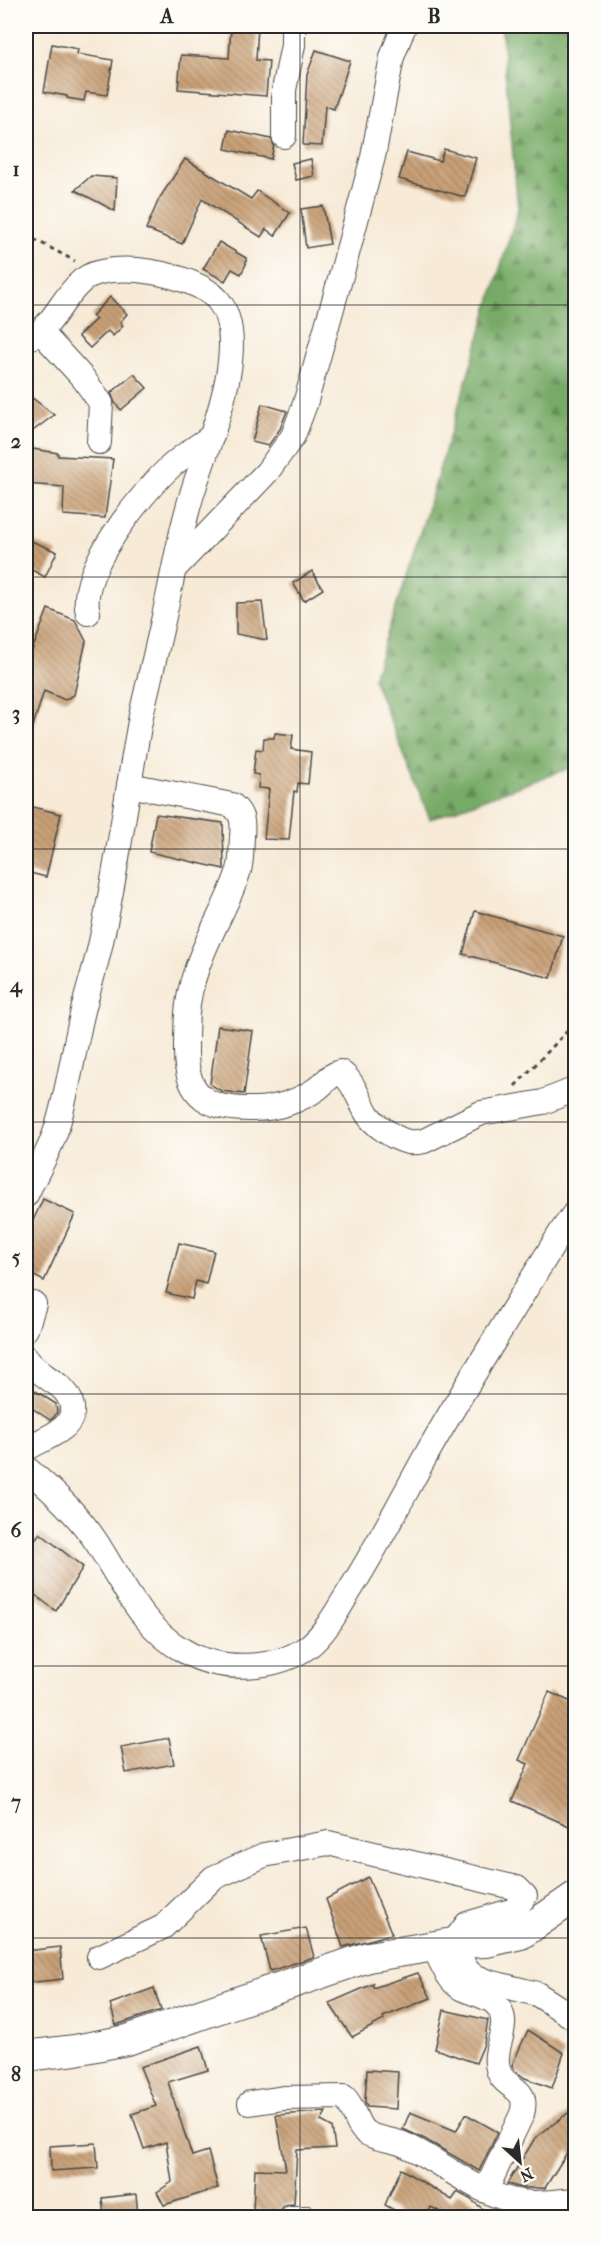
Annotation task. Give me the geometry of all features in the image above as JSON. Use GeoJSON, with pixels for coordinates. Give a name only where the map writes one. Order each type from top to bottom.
{"type":"FeatureCollection","features":[{"type":"Feature","properties":{"kind":"main road"},"geometry":{"type":"LineString","coordinates":[[26,2055],[75,2050],[127,2040],[368,1957],[443,1944],[487,1942],[521,1934],[576,1896]]}},
{"type":"Feature","properties":{"kind":"street"},"geometry":{"type":"LineString","coordinates":[[284,136],[284,90],[293,45],[293,26]]}},
{"type":"Feature","properties":{"kind":"street"},"geometry":{"type":"LineString","coordinates":[[174,569],[267,472],[293,436],[305,404],[344,265],[373,157],[392,57],[404,26]]}},
{"type":"Feature","properties":{"kind":"street"},"geometry":{"type":"LineString","coordinates":[[26,1195],[56,1131],[66,1093],[102,938],[141,717],[174,569],[191,494],[212,436],[226,383],[231,340],[228,319],[218,300],[201,286],[169,275],[140,270],[95,272],[81,281],[33,333],[83,378],[101,403],[99,442]]}},
{"type":"Feature","properties":{"kind":"street"},"geometry":{"type":"LineString","coordinates":[[88,613],[86,606],[91,577],[109,539],[167,469],[212,436]]}},
{"type":"Feature","properties":{"kind":"street"},"geometry":{"type":"LineString","coordinates":[[129,785],[232,806],[239,811],[243,821],[240,868],[204,947],[186,1009],[186,1068],[191,1085],[201,1097],[216,1105],[254,1109],[284,1104],[298,1100],[319,1087],[332,1074],[340,1072],[345,1075],[373,1122],[406,1143],[424,1142],[482,1113],[543,1102],[576,1089]]}},
{"type":"Feature","properties":{"kind":"street"},"geometry":{"type":"LineString","coordinates":[[26,1468],[76,1515],[96,1543],[123,1589],[151,1626],[184,1652],[215,1662],[242,1666],[278,1662],[309,1646],[328,1625],[370,1559],[425,1457],[576,1211]]}},
{"type":"Feature","properties":{"kind":"street"},"geometry":{"type":"LineString","coordinates":[[26,1329],[34,1304]]}},
{"type":"Feature","properties":{"kind":"street"},"geometry":{"type":"LineString","coordinates":[[26,1358],[31,1366],[68,1393],[73,1405],[71,1417],[64,1428],[26,1449]]}},
{"type":"Feature","properties":{"kind":"street"},"geometry":{"type":"LineString","coordinates":[[99,1957],[163,1927],[213,1878],[264,1856],[328,1843],[518,1888],[525,1896],[514,1910],[467,1924],[443,1944]]}},
{"type":"Feature","properties":{"kind":"street"},"geometry":{"type":"LineString","coordinates":[[443,1944],[472,1975],[489,1982],[537,1994],[576,2019]]}},
{"type":"Feature","properties":{"kind":"street"},"geometry":{"type":"LineString","coordinates":[[443,1944],[449,1976],[458,1986],[494,2002],[502,2015],[505,2028],[495,2057],[498,2072],[523,2096],[525,2102],[522,2114],[486,2190]]}},
{"type":"Feature","properties":{"kind":"street"},"geometry":{"type":"LineString","coordinates":[[250,2103],[284,2098],[344,2097],[351,2103],[360,2126],[365,2132],[404,2144],[486,2190],[510,2200],[538,2204],[576,2200]]}},
{"type":"Feature","properties":{"kind":"street"},"geometry":{"type":"LineString","coordinates":[[291,2217],[307,2217]]}},
{"type":"Feature","properties":{"kind":"path"},"geometry":{"type":"LineString","coordinates":[[26,236],[95,272]]}},
{"type":"Feature","properties":{"kind":"path"},"geometry":{"type":"LineString","coordinates":[[492,1110],[576,1022]]}},
{"type":"Feature","properties":{"kind":"green space"},"geometry":{"type":"Polygon","coordinates":[[[501,26],[575,26],[575,766],[430,819],[373,678],[425,517],[518,209],[501,26]]]}},
{"type":"Feature","properties":{"kind":"building"},"geometry":{"type":"Polygon","coordinates":[[[231,26],[258,26],[256,60],[269,61],[266,96],[178,89],[181,55],[229,58],[231,26]]]}},
{"type":"Feature","properties":{"kind":"building"},"geometry":{"type":"Polygon","coordinates":[[[52,44],[78,49],[77,54],[113,60],[107,95],[86,92],[84,101],[44,92],[52,44]]]}},
{"type":"Feature","properties":{"kind":"building"},"geometry":{"type":"Polygon","coordinates":[[[316,50],[350,61],[334,109],[325,106],[322,146],[303,145],[307,75],[316,50]]]}},
{"type":"Feature","properties":{"kind":"building"},"geometry":{"type":"Polygon","coordinates":[[[229,130],[271,139],[274,145],[271,159],[225,149],[229,130]]]}},
{"type":"Feature","properties":{"kind":"building"},"geometry":{"type":"Polygon","coordinates":[[[444,149],[476,158],[465,197],[399,179],[407,152],[440,161],[444,149]]]}},
{"type":"Feature","properties":{"kind":"building"},"geometry":{"type":"Polygon","coordinates":[[[185,159],[251,199],[257,191],[290,213],[275,236],[266,229],[261,237],[202,199],[182,244],[146,229],[159,199],[185,159]]]}},
{"type":"Feature","properties":{"kind":"building"},"geometry":{"type":"Polygon","coordinates":[[[311,159],[314,176],[296,180],[292,163],[311,159]]]}},
{"type":"Feature","properties":{"kind":"building"},"geometry":{"type":"Polygon","coordinates":[[[91,176],[117,178],[115,211],[75,190],[91,176]]]}},
{"type":"Feature","properties":{"kind":"building"},"geometry":{"type":"Polygon","coordinates":[[[323,206],[330,244],[306,248],[301,209],[323,206]]]}},
{"type":"Feature","properties":{"kind":"building"},"geometry":{"type":"Polygon","coordinates":[[[219,242],[246,258],[241,274],[232,269],[225,281],[203,269],[219,242]]]}},
{"type":"Feature","properties":{"kind":"building"},"geometry":{"type":"Polygon","coordinates":[[[110,297],[127,314],[120,322],[123,326],[113,336],[108,331],[90,348],[78,336],[96,319],[92,316],[110,297]]]}},
{"type":"Feature","properties":{"kind":"building"},"geometry":{"type":"Polygon","coordinates":[[[134,374],[147,388],[121,410],[111,393],[134,374]]]}},
{"type":"Feature","properties":{"kind":"building"},"geometry":{"type":"Polygon","coordinates":[[[26,393],[54,415],[26,436],[26,393]]]}},
{"type":"Feature","properties":{"kind":"building"},"geometry":{"type":"Polygon","coordinates":[[[262,404],[287,411],[280,429],[268,446],[252,442],[262,404]]]}},
{"type":"Feature","properties":{"kind":"building"},"geometry":{"type":"Polygon","coordinates":[[[26,448],[58,453],[58,456],[113,459],[105,518],[63,515],[64,487],[26,484],[26,448]]]}},
{"type":"Feature","properties":{"kind":"building"},"geometry":{"type":"Polygon","coordinates":[[[29,540],[57,552],[45,577],[26,567],[29,540]]]}},
{"type":"Feature","properties":{"kind":"building"},"geometry":{"type":"Polygon","coordinates":[[[312,571],[323,589],[304,601],[293,583],[312,571]]]}},
{"type":"Feature","properties":{"kind":"building"},"geometry":{"type":"Polygon","coordinates":[[[262,602],[267,640],[236,634],[236,603],[262,602]]]}},
{"type":"Feature","properties":{"kind":"building"},"geometry":{"type":"Polygon","coordinates":[[[48,609],[75,620],[86,641],[74,695],[65,700],[44,691],[29,739],[26,739],[26,666],[48,609]]]}},
{"type":"Feature","properties":{"kind":"building"},"geometry":{"type":"Polygon","coordinates":[[[275,733],[293,735],[291,749],[311,752],[308,784],[298,783],[297,792],[294,791],[289,840],[264,839],[269,789],[258,788],[259,775],[253,774],[256,749],[263,750],[264,738],[274,738],[275,733]]]}},
{"type":"Feature","properties":{"kind":"building"},"geometry":{"type":"Polygon","coordinates":[[[29,806],[61,814],[46,877],[26,872],[26,821],[29,806]]]}},
{"type":"Feature","properties":{"kind":"building"},"geometry":{"type":"Polygon","coordinates":[[[156,814],[223,823],[224,869],[149,852],[156,814]]]}},
{"type":"Feature","properties":{"kind":"building"},"geometry":{"type":"Polygon","coordinates":[[[475,911],[563,936],[551,978],[463,954],[475,911]]]}},
{"type":"Feature","properties":{"kind":"building"},"geometry":{"type":"Polygon","coordinates":[[[218,1026],[253,1031],[244,1094],[221,1091],[210,1084],[218,1026]]]}},
{"type":"Feature","properties":{"kind":"building"},"geometry":{"type":"Polygon","coordinates":[[[43,1199],[75,1214],[44,1281],[26,1272],[26,1236],[43,1199]]]}},
{"type":"Feature","properties":{"kind":"building"},"geometry":{"type":"Polygon","coordinates":[[[179,1243],[214,1251],[206,1284],[196,1281],[192,1299],[166,1293],[179,1243]]]}},
{"type":"Feature","properties":{"kind":"building"},"geometry":{"type":"Polygon","coordinates":[[[26,1385],[56,1404],[57,1412],[54,1417],[50,1420],[26,1404],[26,1385]]]}},
{"type":"Feature","properties":{"kind":"building"},"geometry":{"type":"Polygon","coordinates":[[[40,1533],[83,1567],[56,1611],[26,1588],[26,1551],[40,1533]]]}},
{"type":"Feature","properties":{"kind":"building"},"geometry":{"type":"Polygon","coordinates":[[[549,1692],[576,1704],[576,1829],[512,1801],[528,1764],[519,1760],[549,1692]]]}},
{"type":"Feature","properties":{"kind":"building"},"geometry":{"type":"Polygon","coordinates":[[[169,1738],[174,1764],[126,1773],[121,1747],[169,1738]]]}},
{"type":"Feature","properties":{"kind":"building"},"geometry":{"type":"Polygon","coordinates":[[[368,1877],[392,1934],[343,1947],[326,1899],[368,1877]]]}},
{"type":"Feature","properties":{"kind":"building"},"geometry":{"type":"Polygon","coordinates":[[[306,1928],[314,1957],[270,1971],[261,1936],[306,1928]]]}},
{"type":"Feature","properties":{"kind":"building"},"geometry":{"type":"Polygon","coordinates":[[[60,1947],[63,1979],[26,1983],[26,1951],[60,1947]]]}},
{"type":"Feature","properties":{"kind":"building"},"geometry":{"type":"Polygon","coordinates":[[[418,1973],[431,1998],[383,2017],[384,2020],[352,2037],[329,2003],[373,1984],[373,1988],[418,1973]]]}},
{"type":"Feature","properties":{"kind":"building"},"geometry":{"type":"Polygon","coordinates":[[[154,1988],[161,2010],[116,2025],[110,2004],[154,1988]]]}},
{"type":"Feature","properties":{"kind":"building"},"geometry":{"type":"Polygon","coordinates":[[[444,2010],[488,2020],[484,2044],[476,2063],[435,2049],[444,2010]]]}},
{"type":"Feature","properties":{"kind":"building"},"geometry":{"type":"Polygon","coordinates":[[[528,2030],[564,2053],[552,2088],[525,2078],[515,2071],[512,2065],[528,2030]]]}},
{"type":"Feature","properties":{"kind":"building"},"geometry":{"type":"Polygon","coordinates":[[[201,2046],[208,2070],[168,2082],[192,2156],[208,2151],[218,2188],[164,2205],[157,2192],[172,2182],[166,2142],[144,2149],[132,2114],[156,2106],[140,2067],[201,2046]]]}},
{"type":"Feature","properties":{"kind":"building"},"geometry":{"type":"Polygon","coordinates":[[[367,2070],[398,2072],[396,2109],[367,2107],[365,2102],[367,2070]]]}},
{"type":"Feature","properties":{"kind":"building"},"geometry":{"type":"Polygon","coordinates":[[[576,2107],[576,2158],[568,2151],[545,2188],[522,2188],[507,2184],[535,2138],[576,2107]]]}},
{"type":"Feature","properties":{"kind":"building"},"geometry":{"type":"Polygon","coordinates":[[[326,2112],[321,2121],[332,2127],[335,2148],[297,2150],[294,2204],[284,2205],[279,2211],[253,2209],[255,2169],[286,2170],[276,2115],[326,2112]]]}},
{"type":"Feature","properties":{"kind":"building"},"geometry":{"type":"Polygon","coordinates":[[[410,2112],[456,2131],[466,2114],[498,2132],[479,2171],[425,2139],[403,2129],[410,2112]]]}},
{"type":"Feature","properties":{"kind":"building"},"geometry":{"type":"Polygon","coordinates":[[[96,2143],[98,2168],[51,2171],[50,2146],[96,2143]]]}},
{"type":"Feature","properties":{"kind":"building"},"geometry":{"type":"Polygon","coordinates":[[[401,2169],[452,2200],[459,2193],[493,2217],[450,2217],[431,2207],[426,2217],[406,2217],[385,2205],[401,2169]]]}},
{"type":"Feature","properties":{"kind":"building"},"geometry":{"type":"Polygon","coordinates":[[[136,2194],[138,2217],[104,2217],[102,2198],[136,2194]]]}}]}
